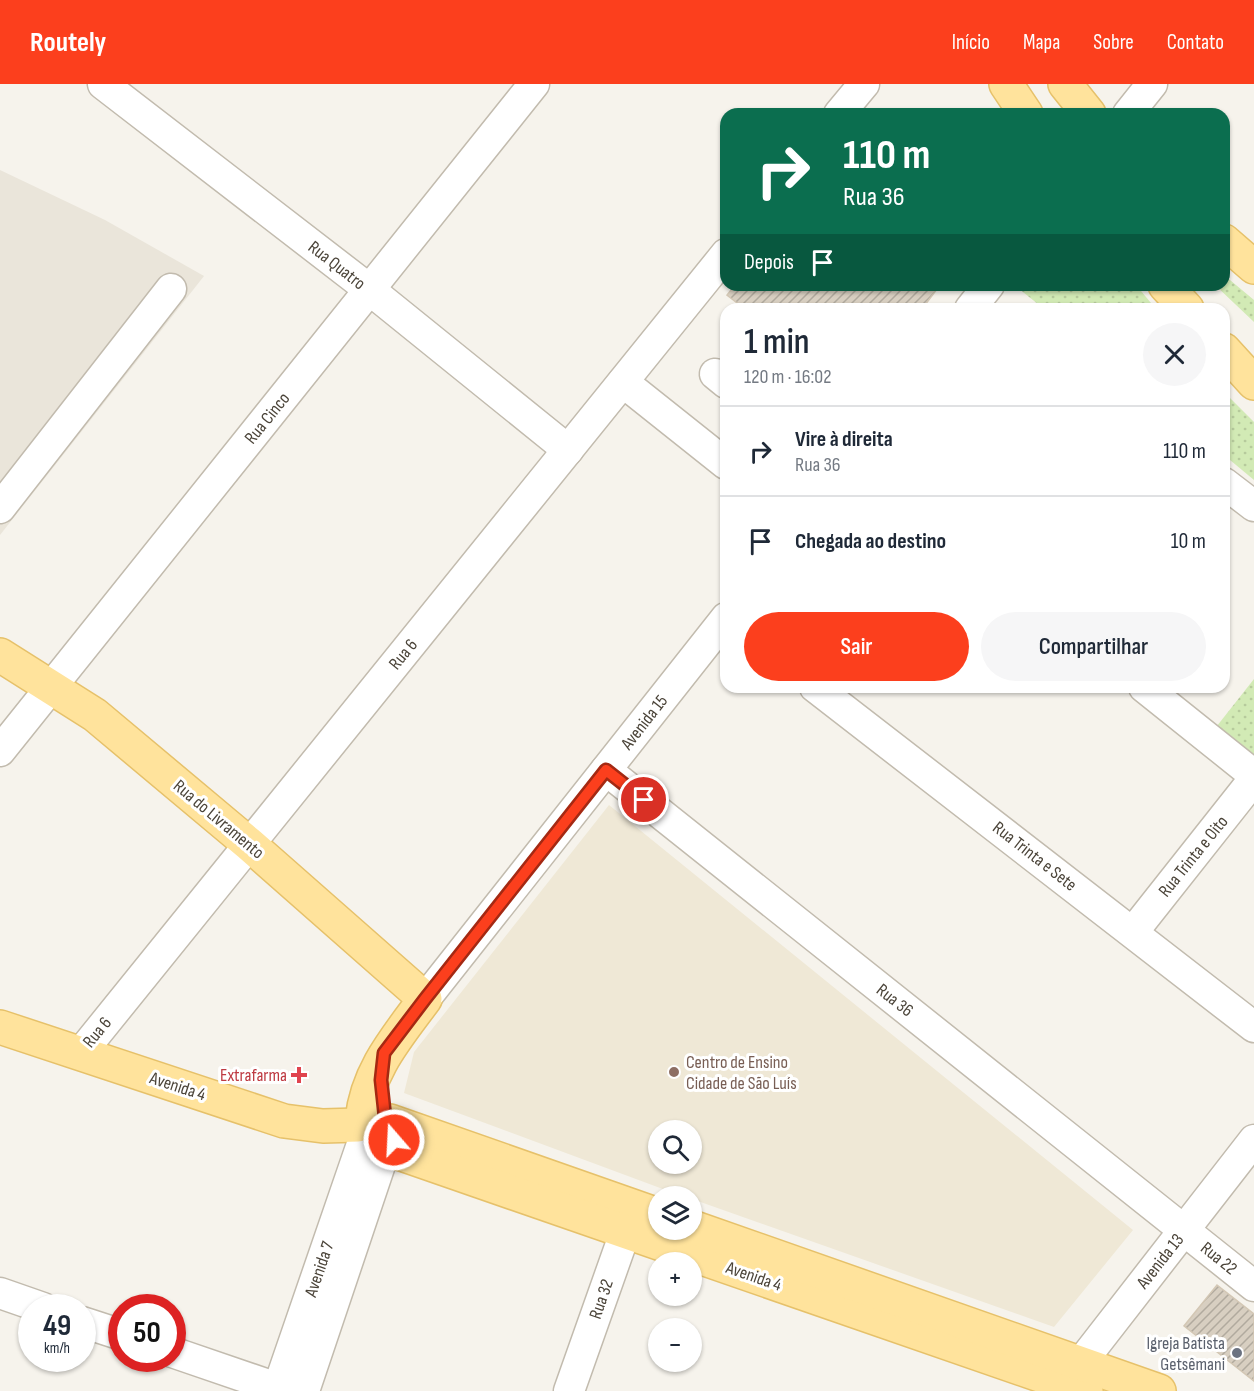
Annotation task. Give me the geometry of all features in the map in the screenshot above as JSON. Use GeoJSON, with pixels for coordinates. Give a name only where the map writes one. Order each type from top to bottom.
{"type":"FeatureCollection","features":[{"type":"Feature","properties":{"kind":"main road"},"geometry":{"type":"LineString","coordinates":[[1006,84],[1022,108]]}},
{"type":"Feature","properties":{"kind":"main road"},"geometry":{"type":"LineString","coordinates":[[1065,84],[1084,108]]}},
{"type":"Feature","properties":{"kind":"main road"},"geometry":{"type":"LineString","coordinates":[[1230,246],[1254,267]]}},
{"type":"Feature","properties":{"kind":"main road"},"geometry":{"type":"LineString","coordinates":[[1170,291],[1181,303]]}},
{"type":"Feature","properties":{"kind":"main road"},"geometry":{"type":"LineString","coordinates":[[1230,357],[1254,383]]}},
{"type":"Feature","properties":{"kind":"main road","name":"Rua do Livramento"},"geometry":{"type":"LineString","coordinates":[[0,655],[96,715],[249,844],[425,999]]}},
{"type":"Feature","properties":{"kind":"main road","name":"Avenida 15"},"geometry":{"type":"LineString","coordinates":[[376,1133],[368,1091],[384,1053],[425,999]]}},
{"type":"Feature","properties":{"kind":"main road","name":"Avenida 4"},"geometry":{"type":"LineString","coordinates":[[0,1027],[284,1121],[376,1133],[639,1218],[1079,1380],[1159,1391]]}},
{"type":"Feature","properties":{"kind":"main road","name":"Avenida 4"},"geometry":{"type":"LineString","coordinates":[[702,1231],[1079,1380]]}},
{"type":"Feature","properties":{"kind":"street","name":"Rua Quatro"},"geometry":{"type":"LineString","coordinates":[[103,84],[370,290],[568,450]]}},
{"type":"Feature","properties":{"kind":"street","name":"Rua Cinco"},"geometry":{"type":"LineString","coordinates":[[0,751],[534,84]]}},
{"type":"Feature","properties":{"kind":"street"},"geometry":{"type":"LineString","coordinates":[[845,108],[864,84]]}},
{"type":"Feature","properties":{"kind":"street"},"geometry":{"type":"LineString","coordinates":[[1133,108],[1152,84]]}},
{"type":"Feature","properties":{"kind":"street","name":"Rua 6"},"geometry":{"type":"LineString","coordinates":[[80,1054],[720,262]]}},
{"type":"Feature","properties":{"kind":"street"},"geometry":{"type":"LineString","coordinates":[[0,508],[171,289]]}},
{"type":"Feature","properties":{"kind":"street"},"geometry":{"type":"LineString","coordinates":[[623,382],[720,459]]}},
{"type":"Feature","properties":{"kind":"street"},"geometry":{"type":"LineString","coordinates":[[1230,488],[1254,506]]}},
{"type":"Feature","properties":{"kind":"street","name":"Avenida 15"},"geometry":{"type":"LineString","coordinates":[[425,999],[720,626]]}},
{"type":"Feature","properties":{"kind":"street","name":"Rua Trinta e Sete"},"geometry":{"type":"LineString","coordinates":[[823,693],[1254,1027]]}},
{"type":"Feature","properties":{"kind":"street","name":"Rua Trinta e Oito"},"geometry":{"type":"LineString","coordinates":[[1133,932],[1254,777],[1151,693]]}},
{"type":"Feature","properties":{"kind":"street","name":"Rua 36"},"geometry":{"type":"LineString","coordinates":[[606,770],[1185,1230]]}},
{"type":"Feature","properties":{"kind":"street","name":"Avenida 7"},"geometry":{"type":"LineString","coordinates":[[286,1390],[376,1133]]}},
{"type":"Feature","properties":{"kind":"street","name":"Avenida 13"},"geometry":{"type":"LineString","coordinates":[[1079,1380],[1185,1230],[1254,1140]]}},
{"type":"Feature","properties":{"kind":"street","name":"Rua 32"},"geometry":{"type":"LineString","coordinates":[[569,1391],[639,1218]]}},
{"type":"Feature","properties":{"kind":"street","name":"Rua 22"},"geometry":{"type":"LineString","coordinates":[[1185,1230],[1254,1286]]}},
{"type":"Feature","properties":{"kind":"street"},"geometry":{"type":"LineString","coordinates":[[0,1293],[18,1299]]}},
{"type":"Feature","properties":{"kind":"street"},"geometry":{"type":"LineString","coordinates":[[186,1357],[286,1390]]}},
{"type":"Feature","properties":{"kind":"shaded area"},"geometry":{"type":"Polygon","coordinates":[[[0,170],[105,220],[204,276],[0,535],[0,170]]]}},
{"type":"Feature","properties":{"kind":"shaded area","name":"Centro de Ensino Cidade de São Luís"},"geometry":{"type":"Polygon","coordinates":[[[609,805],[1133,1230],[1054,1327],[702,1203],[702,1186],[655,1186],[404,1093],[414,1052],[609,805]]]}},
{"type":"Feature","properties":{"kind":"green space"},"geometry":{"type":"Polygon","coordinates":[[[1230,280],[1254,300],[1254,322],[1221,291],[1230,291],[1230,280]]]}},
{"type":"Feature","properties":{"kind":"green space"},"geometry":{"type":"Polygon","coordinates":[[[1022,291],[1141,291],[1151,303],[1037,303],[1022,291]]]}},
{"type":"Feature","properties":{"kind":"green space"},"geometry":{"type":"Polygon","coordinates":[[[1230,398],[1254,422],[1254,480],[1230,460],[1230,398]]]}},
{"type":"Feature","properties":{"kind":"green space"},"geometry":{"type":"Polygon","coordinates":[[[1254,679],[1254,758],[1213,731],[1254,679]]]}},
{"type":"Feature","properties":{"kind":"building"},"geometry":{"type":"Polygon","coordinates":[[[730,291],[936,291],[926,303],[737,303],[727,295],[730,291]]]}},
{"type":"Feature","properties":{"kind":"building","name":"Igreja Batista Getsêmani"},"geometry":{"type":"Polygon","coordinates":[[[1217,1285],[1254,1314],[1254,1381],[1184,1326],[1217,1285]]]}},
{"type":"Feature","properties":{"kind":"place","name":"Centro de Ensino Cidade de São Luís"},"geometry":{"type":"Point","coordinates":[674,1072]}},
{"type":"Feature","properties":{"kind":"place","name":"Extrafarma"},"geometry":{"type":"Point","coordinates":[299,1075]}},
{"type":"Feature","properties":{"kind":"place","name":"Igreja Batista Getsêmani"},"geometry":{"type":"Point","coordinates":[1237,1353]}},
{"type":"Feature","properties":{"kind":"route"},"geometry":{"type":"LineString","coordinates":[[394,1140],[393,1127],[385,1117],[381,1080],[384,1053],[606,770],[644,800]]}}]}
